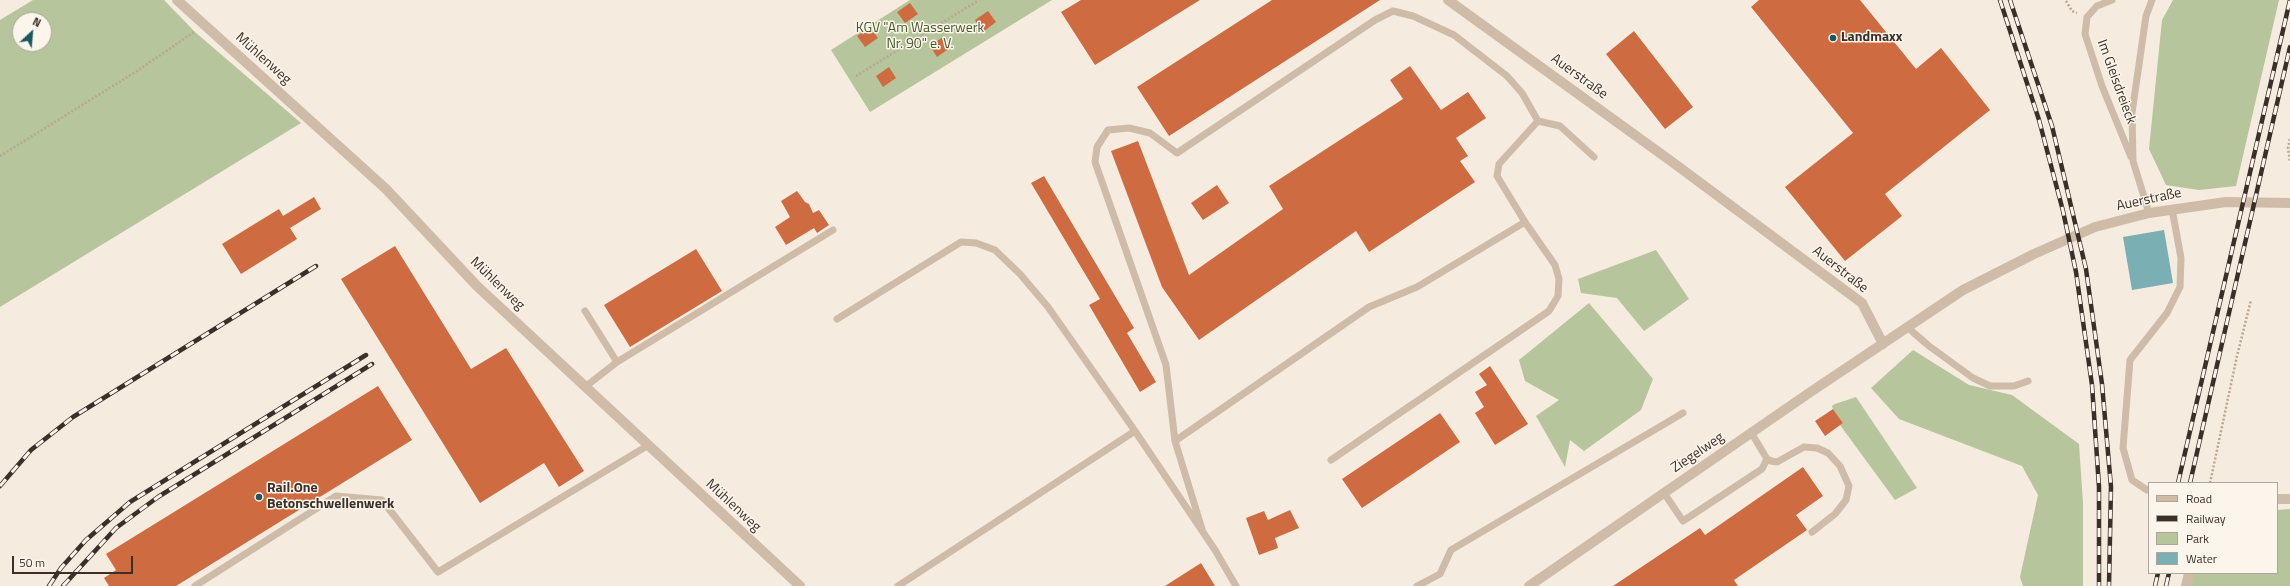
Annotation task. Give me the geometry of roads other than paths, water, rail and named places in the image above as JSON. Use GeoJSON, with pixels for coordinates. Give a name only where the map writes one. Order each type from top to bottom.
{"type":"FeatureCollection","features":[{"type":"Feature","properties":{"kind":"street","name":"Mühlenweg"},"geometry":{"type":"LineString","coordinates":[[177,0],[386,190],[477,286],[647,446],[800,586]]}},
{"type":"Feature","properties":{"kind":"street","name":"Auerstraße"},"geometry":{"type":"LineString","coordinates":[[1448,0],[1675,164],[1862,303],[1883,344],[1963,290],[2062,241],[2095,227],[2149,213],[2226,202],[2290,203]]}},
{"type":"Feature","properties":{"kind":"street","name":"Ziegelweg"},"geometry":{"type":"LineString","coordinates":[[1528,586],[1883,344]]}},
{"type":"Feature","properties":{"kind":"street"},"geometry":{"type":"LineString","coordinates":[[2278,499],[2290,499]]}},
{"type":"Feature","properties":{"kind":"street"},"geometry":{"type":"LineString","coordinates":[[2186,586],[2190,574]]}},
{"type":"Feature","properties":{"kind":"lane","name":"Im Gleisdreieck"},"geometry":{"type":"LineString","coordinates":[[2112,0],[2097,6],[2087,17],[2085,34],[2102,86],[2133,161],[2149,213]]}},
{"type":"Feature","properties":{"kind":"lane","name":"Im Gleisdreieck"},"geometry":{"type":"LineString","coordinates":[[2133,161],[2132,113],[2135,80],[2146,16],[2152,0]]}},
{"type":"Feature","properties":{"kind":"lane"},"geometry":{"type":"LineString","coordinates":[[1202,529],[1175,441],[1166,365],[1095,162],[1097,147],[1108,130],[1129,128],[1150,133],[1177,153],[1375,20],[1393,11],[1413,16],[1454,35],[1508,76],[1522,93],[1538,121],[1560,126],[1594,157]]}},
{"type":"Feature","properties":{"kind":"lane"},"geometry":{"type":"LineString","coordinates":[[1331,460],[1549,311],[1558,296],[1559,279],[1555,265],[1525,222],[1497,176],[1499,164],[1538,121]]}},
{"type":"Feature","properties":{"kind":"lane"},"geometry":{"type":"LineString","coordinates":[[2147,490],[2132,480],[2124,448],[2130,360],[2167,313],[2180,287],[2181,258],[2172,209]]}},
{"type":"Feature","properties":{"kind":"lane"},"geometry":{"type":"LineString","coordinates":[[1175,441],[1368,307],[1417,287],[1525,222]]}},
{"type":"Feature","properties":{"kind":"lane"},"geometry":{"type":"LineString","coordinates":[[585,387],[617,362],[833,230]]}},
{"type":"Feature","properties":{"kind":"lane"},"geometry":{"type":"LineString","coordinates":[[837,319],[961,242],[976,243],[995,250],[1020,274],[1048,307],[1202,529],[1236,586]]}},
{"type":"Feature","properties":{"kind":"lane"},"geometry":{"type":"LineString","coordinates":[[585,311],[617,362]]}},
{"type":"Feature","properties":{"kind":"lane"},"geometry":{"type":"LineString","coordinates":[[1907,328],[1973,378],[1990,386],[2014,386],[2028,380]]}},
{"type":"Feature","properties":{"kind":"lane"},"geometry":{"type":"LineString","coordinates":[[1417,586],[1440,574],[1451,550],[1683,413]]}},
{"type":"Feature","properties":{"kind":"lane"},"geometry":{"type":"LineString","coordinates":[[898,586],[1135,431]]}},
{"type":"Feature","properties":{"kind":"lane"},"geometry":{"type":"LineString","coordinates":[[1752,434],[1767,459],[1777,462],[1804,447],[1816,448],[1828,453],[1840,466],[1849,486],[1846,500],[1835,514],[1812,532]]}},
{"type":"Feature","properties":{"kind":"lane"},"geometry":{"type":"LineString","coordinates":[[195,586],[336,496],[382,500],[438,572],[647,446]]}},
{"type":"Feature","properties":{"kind":"lane"},"geometry":{"type":"LineString","coordinates":[[1664,493],[1683,521],[1762,469],[1767,459]]}},
{"type":"Feature","properties":{"kind":"water"},"geometry":{"type":"Polygon","coordinates":[[[2164,230],[2173,283],[2132,290],[2123,237],[2164,230]]]}},
{"type":"Feature","properties":{"kind":"railway"},"geometry":{"type":"LineString","coordinates":[[2000,0],[2039,120],[2063,211],[2076,272],[2092,385],[2099,487],[2099,586]]}},
{"type":"Feature","properties":{"kind":"railway"},"geometry":{"type":"LineString","coordinates":[[2010,0],[2052,126],[2086,269],[2102,384],[2111,487],[2109,586]]}},
{"type":"Feature","properties":{"kind":"railway"},"geometry":{"type":"LineString","coordinates":[[2178,482],[2290,0]]}},
{"type":"Feature","properties":{"kind":"railway"},"geometry":{"type":"LineString","coordinates":[[2190,482],[2290,47]]}},
{"type":"Feature","properties":{"kind":"railway"},"geometry":{"type":"LineString","coordinates":[[0,486],[31,450],[73,417],[316,266]]}},
{"type":"Feature","properties":{"kind":"railway"},"geometry":{"type":"LineString","coordinates":[[49,586],[61,568],[86,540],[130,502],[366,355]]}},
{"type":"Feature","properties":{"kind":"railway"},"geometry":{"type":"LineString","coordinates":[[63,586],[116,528],[158,497],[372,364]]}},
{"type":"Feature","properties":{"kind":"railway"},"geometry":{"type":"LineString","coordinates":[[2155,586],[2158,574]]}},
{"type":"Feature","properties":{"kind":"railway"},"geometry":{"type":"LineString","coordinates":[[2166,586],[2169,574]]}},
{"type":"Feature","properties":{"kind":"place","name":"Landmaxx"},"geometry":{"type":"Point","coordinates":[1833,38]}},
{"type":"Feature","properties":{"kind":"place","name":"Rail.One Betonschwellenwerk"},"geometry":{"type":"Point","coordinates":[259,497]}},
{"type":"Feature","properties":{"kind":"park label","name":"KGV \"Am Wasserwerk Nr. 90\" e. V."},"geometry":{"type":"Point","coordinates":[920,38]}}]}
